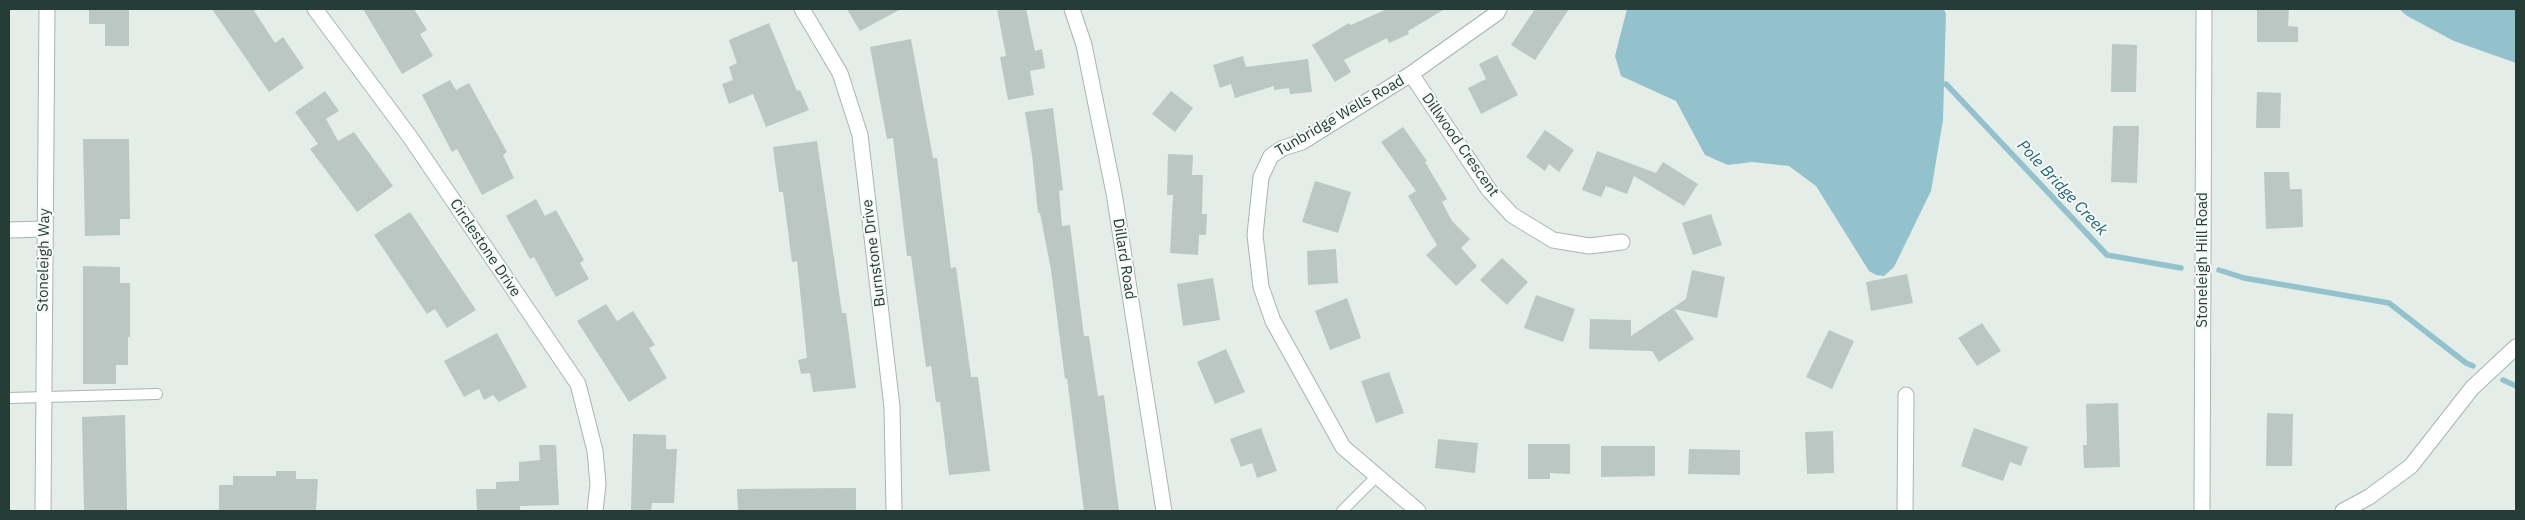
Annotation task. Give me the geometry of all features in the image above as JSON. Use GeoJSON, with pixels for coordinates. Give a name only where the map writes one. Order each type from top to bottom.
{"type":"FeatureCollection","features":[{"type":"Feature","properties":{"kind":"street","name":"Stoneleigh Way"},"geometry":{"type":"LineString","coordinates":[[43,511],[47,9]]}},
{"type":"Feature","properties":{"kind":"street","name":"Circlestone Drive"},"geometry":{"type":"LineString","coordinates":[[315,9],[410,137],[578,384],[595,451],[598,484],[595,511]]}},
{"type":"Feature","properties":{"kind":"street","name":"Burnstone Drive"},"geometry":{"type":"LineString","coordinates":[[802,9],[840,73],[860,135],[892,407],[894,511]]}},
{"type":"Feature","properties":{"kind":"street","name":"Dillard Road"},"geometry":{"type":"LineString","coordinates":[[1072,9],[1084,45],[1114,192],[1164,511]]}},
{"type":"Feature","properties":{"kind":"street","name":"Tunbridge Wells Road"},"geometry":{"type":"LineString","coordinates":[[1418,511],[1342,447],[1273,321],[1261,286],[1255,235],[1261,177],[1271,156],[1283,148],[1302,142],[1411,74],[1498,12],[1499,9]]}},
{"type":"Feature","properties":{"kind":"street","name":"Stoneleigh Hill Road"},"geometry":{"type":"LineString","coordinates":[[2202,511],[2204,9]]}},
{"type":"Feature","properties":{"kind":"street","name":"Dillwood Crescent"},"geometry":{"type":"LineString","coordinates":[[1411,74],[1489,190],[1512,215],[1553,240],[1589,246],[1622,242]]}},
{"type":"Feature","properties":{"kind":"street"},"geometry":{"type":"LineString","coordinates":[[9,230],[44,230]]}},
{"type":"Feature","properties":{"kind":"street"},"geometry":{"type":"LineString","coordinates":[[2343,511],[2369,497],[2412,466],[2472,388],[2516,347]]}},
{"type":"Feature","properties":{"kind":"street"},"geometry":{"type":"LineString","coordinates":[[1905,511],[1906,394]]}},
{"type":"Feature","properties":{"kind":"lane"},"geometry":{"type":"LineString","coordinates":[[9,398],[157,394]]}},
{"type":"Feature","properties":{"kind":"lane"},"geometry":{"type":"LineString","coordinates":[[1342,511],[1377,476]]}},
{"type":"Feature","properties":{"kind":"water"},"geometry":{"type":"Polygon","coordinates":[[[1627,9],[1943,9],[1946,13],[1943,120],[1931,191],[1894,267],[1884,276],[1876,275],[1869,271],[1816,186],[1789,166],[1752,162],[1728,165],[1705,155],[1676,101],[1621,76],[1615,56],[1627,9]]]}},
{"type":"Feature","properties":{"kind":"water"},"geometry":{"type":"Polygon","coordinates":[[[2399,9],[2516,9],[2516,63],[2454,41],[2407,16],[2399,9]]]}},
{"type":"Feature","properties":{"kind":"building"},"geometry":{"type":"Polygon","coordinates":[[[89,9],[129,9],[129,46],[105,46],[105,24],[89,24],[89,9]]]}},
{"type":"Feature","properties":{"kind":"building"},"geometry":{"type":"Polygon","coordinates":[[[212,9],[253,9],[275,43],[283,37],[304,68],[269,92],[212,9]]]}},
{"type":"Feature","properties":{"kind":"building"},"geometry":{"type":"Polygon","coordinates":[[[363,9],[414,9],[427,30],[420,34],[433,56],[402,74],[363,9]]]}},
{"type":"Feature","properties":{"kind":"building"},"geometry":{"type":"Polygon","coordinates":[[[847,9],[901,9],[860,31],[847,9]]]}},
{"type":"Feature","properties":{"kind":"building"},"geometry":{"type":"Polygon","coordinates":[[[997,9],[1026,9],[1035,51],[1042,49],[1045,68],[1030,71],[1034,95],[1008,100],[1000,57],[1006,56],[997,9]]]}},
{"type":"Feature","properties":{"kind":"building"},"geometry":{"type":"Polygon","coordinates":[[[1387,9],[1445,9],[1408,31],[1409,34],[1389,43],[1387,38],[1344,60],[1351,72],[1335,82],[1312,45],[1349,23],[1351,25],[1387,9]]]}},
{"type":"Feature","properties":{"kind":"building"},"geometry":{"type":"Polygon","coordinates":[[[1535,9],[1569,9],[1535,60],[1511,45],[1535,9]]]}},
{"type":"Feature","properties":{"kind":"building"},"geometry":{"type":"Polygon","coordinates":[[[2257,9],[2289,9],[2288,26],[2298,27],[2298,42],[2257,42],[2257,9]]]}},
{"type":"Feature","properties":{"kind":"building"},"geometry":{"type":"Polygon","coordinates":[[[769,23],[797,91],[800,90],[809,110],[766,127],[753,94],[729,104],[722,84],[733,80],[729,67],[737,63],[729,40],[769,23]]]}},
{"type":"Feature","properties":{"kind":"building"},"geometry":{"type":"Polygon","coordinates":[[[911,39],[933,158],[937,158],[951,268],[956,267],[971,377],[978,377],[990,471],[949,475],[940,402],[936,402],[931,366],[926,367],[911,256],[907,256],[893,138],[887,139],[870,47],[911,39]]]}},
{"type":"Feature","properties":{"kind":"building"},"geometry":{"type":"Polygon","coordinates":[[[2112,44],[2137,45],[2136,92],[2111,92],[2112,44]]]}},
{"type":"Feature","properties":{"kind":"building"},"geometry":{"type":"Polygon","coordinates":[[[1497,55],[1518,95],[1481,114],[1468,88],[1486,79],[1479,64],[1497,55]]]}},
{"type":"Feature","properties":{"kind":"building"},"geometry":{"type":"Polygon","coordinates":[[[1243,56],[1246,67],[1308,59],[1312,92],[1290,94],[1289,88],[1274,90],[1274,86],[1235,98],[1231,84],[1220,88],[1213,65],[1243,56]]]}},
{"type":"Feature","properties":{"kind":"building"},"geometry":{"type":"Polygon","coordinates":[[[450,80],[456,90],[469,83],[507,152],[503,155],[514,178],[482,195],[457,149],[452,152],[422,95],[450,80]]]}},
{"type":"Feature","properties":{"kind":"building"},"geometry":{"type":"Polygon","coordinates":[[[325,91],[339,111],[326,119],[338,141],[354,132],[393,186],[357,212],[310,149],[318,144],[295,112],[325,91]]]}},
{"type":"Feature","properties":{"kind":"building"},"geometry":{"type":"Polygon","coordinates":[[[1171,91],[1193,108],[1175,132],[1152,114],[1171,91]]]}},
{"type":"Feature","properties":{"kind":"building"},"geometry":{"type":"Polygon","coordinates":[[[2257,92],[2281,93],[2280,128],[2256,128],[2257,92]]]}},
{"type":"Feature","properties":{"kind":"building"},"geometry":{"type":"Polygon","coordinates":[[[1053,108],[1063,190],[1059,191],[1062,226],[1070,225],[1084,336],[1089,336],[1098,396],[1104,395],[1119,511],[1084,511],[1067,378],[1065,379],[1051,270],[1040,213],[1038,213],[1025,112],[1053,108]]]}},
{"type":"Feature","properties":{"kind":"building"},"geometry":{"type":"Polygon","coordinates":[[[2113,126],[2139,126],[2137,183],[2111,182],[2113,126]]]}},
{"type":"Feature","properties":{"kind":"building"},"geometry":{"type":"Polygon","coordinates":[[[1403,127],[1427,161],[1425,162],[1447,199],[1442,202],[1452,221],[1470,239],[1461,248],[1477,266],[1456,286],[1426,255],[1437,245],[1408,196],[1416,191],[1381,142],[1403,127]]]}},
{"type":"Feature","properties":{"kind":"building"},"geometry":{"type":"Polygon","coordinates":[[[1545,130],[1574,150],[1559,172],[1549,164],[1545,171],[1526,157],[1545,130]]]}},
{"type":"Feature","properties":{"kind":"building"},"geometry":{"type":"Polygon","coordinates":[[[83,139],[129,139],[130,219],[120,219],[120,235],[85,236],[83,139]]]}},
{"type":"Feature","properties":{"kind":"building"},"geometry":{"type":"Polygon","coordinates":[[[817,141],[842,313],[846,313],[856,388],[813,392],[810,373],[801,374],[798,360],[807,358],[797,261],[792,262],[783,192],[779,192],[773,147],[817,141]]]}},
{"type":"Feature","properties":{"kind":"building"},"geometry":{"type":"Polygon","coordinates":[[[1597,151],[1656,173],[1663,162],[1698,184],[1684,206],[1634,176],[1627,194],[1606,186],[1601,197],[1582,190],[1597,151]]]}},
{"type":"Feature","properties":{"kind":"building"},"geometry":{"type":"Polygon","coordinates":[[[1168,154],[1193,155],[1192,175],[1203,175],[1202,214],[1207,214],[1206,235],[1199,235],[1198,255],[1170,253],[1173,195],[1167,195],[1168,154]]]}},
{"type":"Feature","properties":{"kind":"building"},"geometry":{"type":"Polygon","coordinates":[[[2264,172],[2289,172],[2290,189],[2302,189],[2303,227],[2266,229],[2264,172]]]}},
{"type":"Feature","properties":{"kind":"building"},"geometry":{"type":"Polygon","coordinates":[[[1315,181],[1351,192],[1338,233],[1302,222],[1315,181]]]}},
{"type":"Feature","properties":{"kind":"building"},"geometry":{"type":"Polygon","coordinates":[[[536,199],[545,216],[556,210],[584,260],[580,263],[589,279],[556,297],[534,257],[530,259],[506,216],[536,199]]]}},
{"type":"Feature","properties":{"kind":"building"},"geometry":{"type":"Polygon","coordinates":[[[410,212],[476,310],[447,328],[435,309],[427,314],[374,235],[410,212]]]}},
{"type":"Feature","properties":{"kind":"building"},"geometry":{"type":"Polygon","coordinates":[[[1711,214],[1722,245],[1693,255],[1682,223],[1711,214]]]}},
{"type":"Feature","properties":{"kind":"building"},"geometry":{"type":"Polygon","coordinates":[[[1336,249],[1338,283],[1308,285],[1307,251],[1336,249]]]}},
{"type":"Feature","properties":{"kind":"building"},"geometry":{"type":"Polygon","coordinates":[[[1502,258],[1528,282],[1507,305],[1480,280],[1502,258]]]}},
{"type":"Feature","properties":{"kind":"building"},"geometry":{"type":"Polygon","coordinates":[[[83,266],[120,267],[120,283],[130,283],[128,365],[116,365],[116,384],[83,384],[83,266]]]}},
{"type":"Feature","properties":{"kind":"building"},"geometry":{"type":"Polygon","coordinates":[[[1692,270],[1725,277],[1717,318],[1674,309],[1694,339],[1659,362],[1652,351],[1589,349],[1590,319],[1631,320],[1631,336],[1686,299],[1692,270]]]}},
{"type":"Feature","properties":{"kind":"building"},"geometry":{"type":"Polygon","coordinates":[[[1907,274],[1913,303],[1871,311],[1866,282],[1907,274]]]}},
{"type":"Feature","properties":{"kind":"building"},"geometry":{"type":"Polygon","coordinates":[[[1213,278],[1220,320],[1183,326],[1177,284],[1213,278]]]}},
{"type":"Feature","properties":{"kind":"building"},"geometry":{"type":"Polygon","coordinates":[[[1536,295],[1575,309],[1563,342],[1524,328],[1536,295]]]}},
{"type":"Feature","properties":{"kind":"building"},"geometry":{"type":"Polygon","coordinates":[[[1347,298],[1361,338],[1330,350],[1315,311],[1347,298]]]}},
{"type":"Feature","properties":{"kind":"building"},"geometry":{"type":"Polygon","coordinates":[[[606,304],[617,321],[633,311],[655,345],[649,348],[667,378],[629,402],[577,321],[606,304]]]}},
{"type":"Feature","properties":{"kind":"building"},"geometry":{"type":"Polygon","coordinates":[[[1982,323],[2001,351],[1977,366],[1958,338],[1982,323]]]}},
{"type":"Feature","properties":{"kind":"building"},"geometry":{"type":"Polygon","coordinates":[[[1829,330],[1854,341],[1832,389],[1806,377],[1829,330]]]}},
{"type":"Feature","properties":{"kind":"building"},"geometry":{"type":"Polygon","coordinates":[[[497,333],[527,387],[499,402],[493,395],[484,400],[479,389],[464,397],[444,361],[497,333]]]}},
{"type":"Feature","properties":{"kind":"building"},"geometry":{"type":"Polygon","coordinates":[[[1226,349],[1245,392],[1215,404],[1197,362],[1226,349]]]}},
{"type":"Feature","properties":{"kind":"building"},"geometry":{"type":"Polygon","coordinates":[[[1389,372],[1404,413],[1376,423],[1361,381],[1389,372]]]}},
{"type":"Feature","properties":{"kind":"building"},"geometry":{"type":"Polygon","coordinates":[[[2118,403],[2120,467],[2084,468],[2083,445],[2087,445],[2086,404],[2118,403]]]}},
{"type":"Feature","properties":{"kind":"building"},"geometry":{"type":"Polygon","coordinates":[[[2267,413],[2293,414],[2292,466],[2266,466],[2267,413]]]}},
{"type":"Feature","properties":{"kind":"building"},"geometry":{"type":"Polygon","coordinates":[[[125,415],[127,511],[84,511],[82,417],[125,415]]]}},
{"type":"Feature","properties":{"kind":"building"},"geometry":{"type":"Polygon","coordinates":[[[1261,428],[1277,471],[1257,478],[1252,463],[1241,467],[1230,439],[1261,428]]]}},
{"type":"Feature","properties":{"kind":"building"},"geometry":{"type":"Polygon","coordinates":[[[1974,428],[2028,447],[2021,466],[2010,462],[2003,481],[1961,466],[1974,428]]]}},
{"type":"Feature","properties":{"kind":"building"},"geometry":{"type":"Polygon","coordinates":[[[1833,431],[1834,473],[1807,474],[1805,432],[1833,431]]]}},
{"type":"Feature","properties":{"kind":"building"},"geometry":{"type":"Polygon","coordinates":[[[633,434],[666,435],[666,449],[677,449],[674,503],[652,503],[651,511],[631,511],[633,434]]]}},
{"type":"Feature","properties":{"kind":"building"},"geometry":{"type":"Polygon","coordinates":[[[1438,439],[1478,443],[1475,473],[1435,468],[1438,439]]]}},
{"type":"Feature","properties":{"kind":"building"},"geometry":{"type":"Polygon","coordinates":[[[1528,444],[1570,444],[1570,474],[1550,473],[1550,479],[1528,479],[1528,444]]]}},
{"type":"Feature","properties":{"kind":"building"},"geometry":{"type":"Polygon","coordinates":[[[539,445],[556,445],[559,505],[520,506],[520,511],[477,511],[476,489],[496,489],[496,482],[519,481],[519,462],[540,460],[539,445]]]}},
{"type":"Feature","properties":{"kind":"building"},"geometry":{"type":"Polygon","coordinates":[[[1601,446],[1655,446],[1655,476],[1601,477],[1601,446]]]}},
{"type":"Feature","properties":{"kind":"building"},"geometry":{"type":"Polygon","coordinates":[[[1689,449],[1740,450],[1740,475],[1688,474],[1689,449]]]}},
{"type":"Feature","properties":{"kind":"building"},"geometry":{"type":"Polygon","coordinates":[[[276,471],[296,471],[296,479],[318,479],[316,511],[219,511],[219,485],[233,485],[233,476],[276,476],[276,471]]]}},
{"type":"Feature","properties":{"kind":"building"},"geometry":{"type":"Polygon","coordinates":[[[856,488],[856,511],[738,511],[737,489],[856,488]]]}},
{"type":"Feature","properties":{"kind":"waterway","name":"Pole Bridge Creek"},"geometry":{"type":"LineString","coordinates":[[1946,84],[2107,255],[2181,268]]}},
{"type":"Feature","properties":{"kind":"waterway","name":"Pole Bridge Creek"},"geometry":{"type":"LineString","coordinates":[[2219,270],[2244,278],[2389,303],[2466,363],[2473,366]]}},
{"type":"Feature","properties":{"kind":"waterway","name":"Pole Bridge Creek"},"geometry":{"type":"LineString","coordinates":[[2503,380],[2516,386]]}}]}
